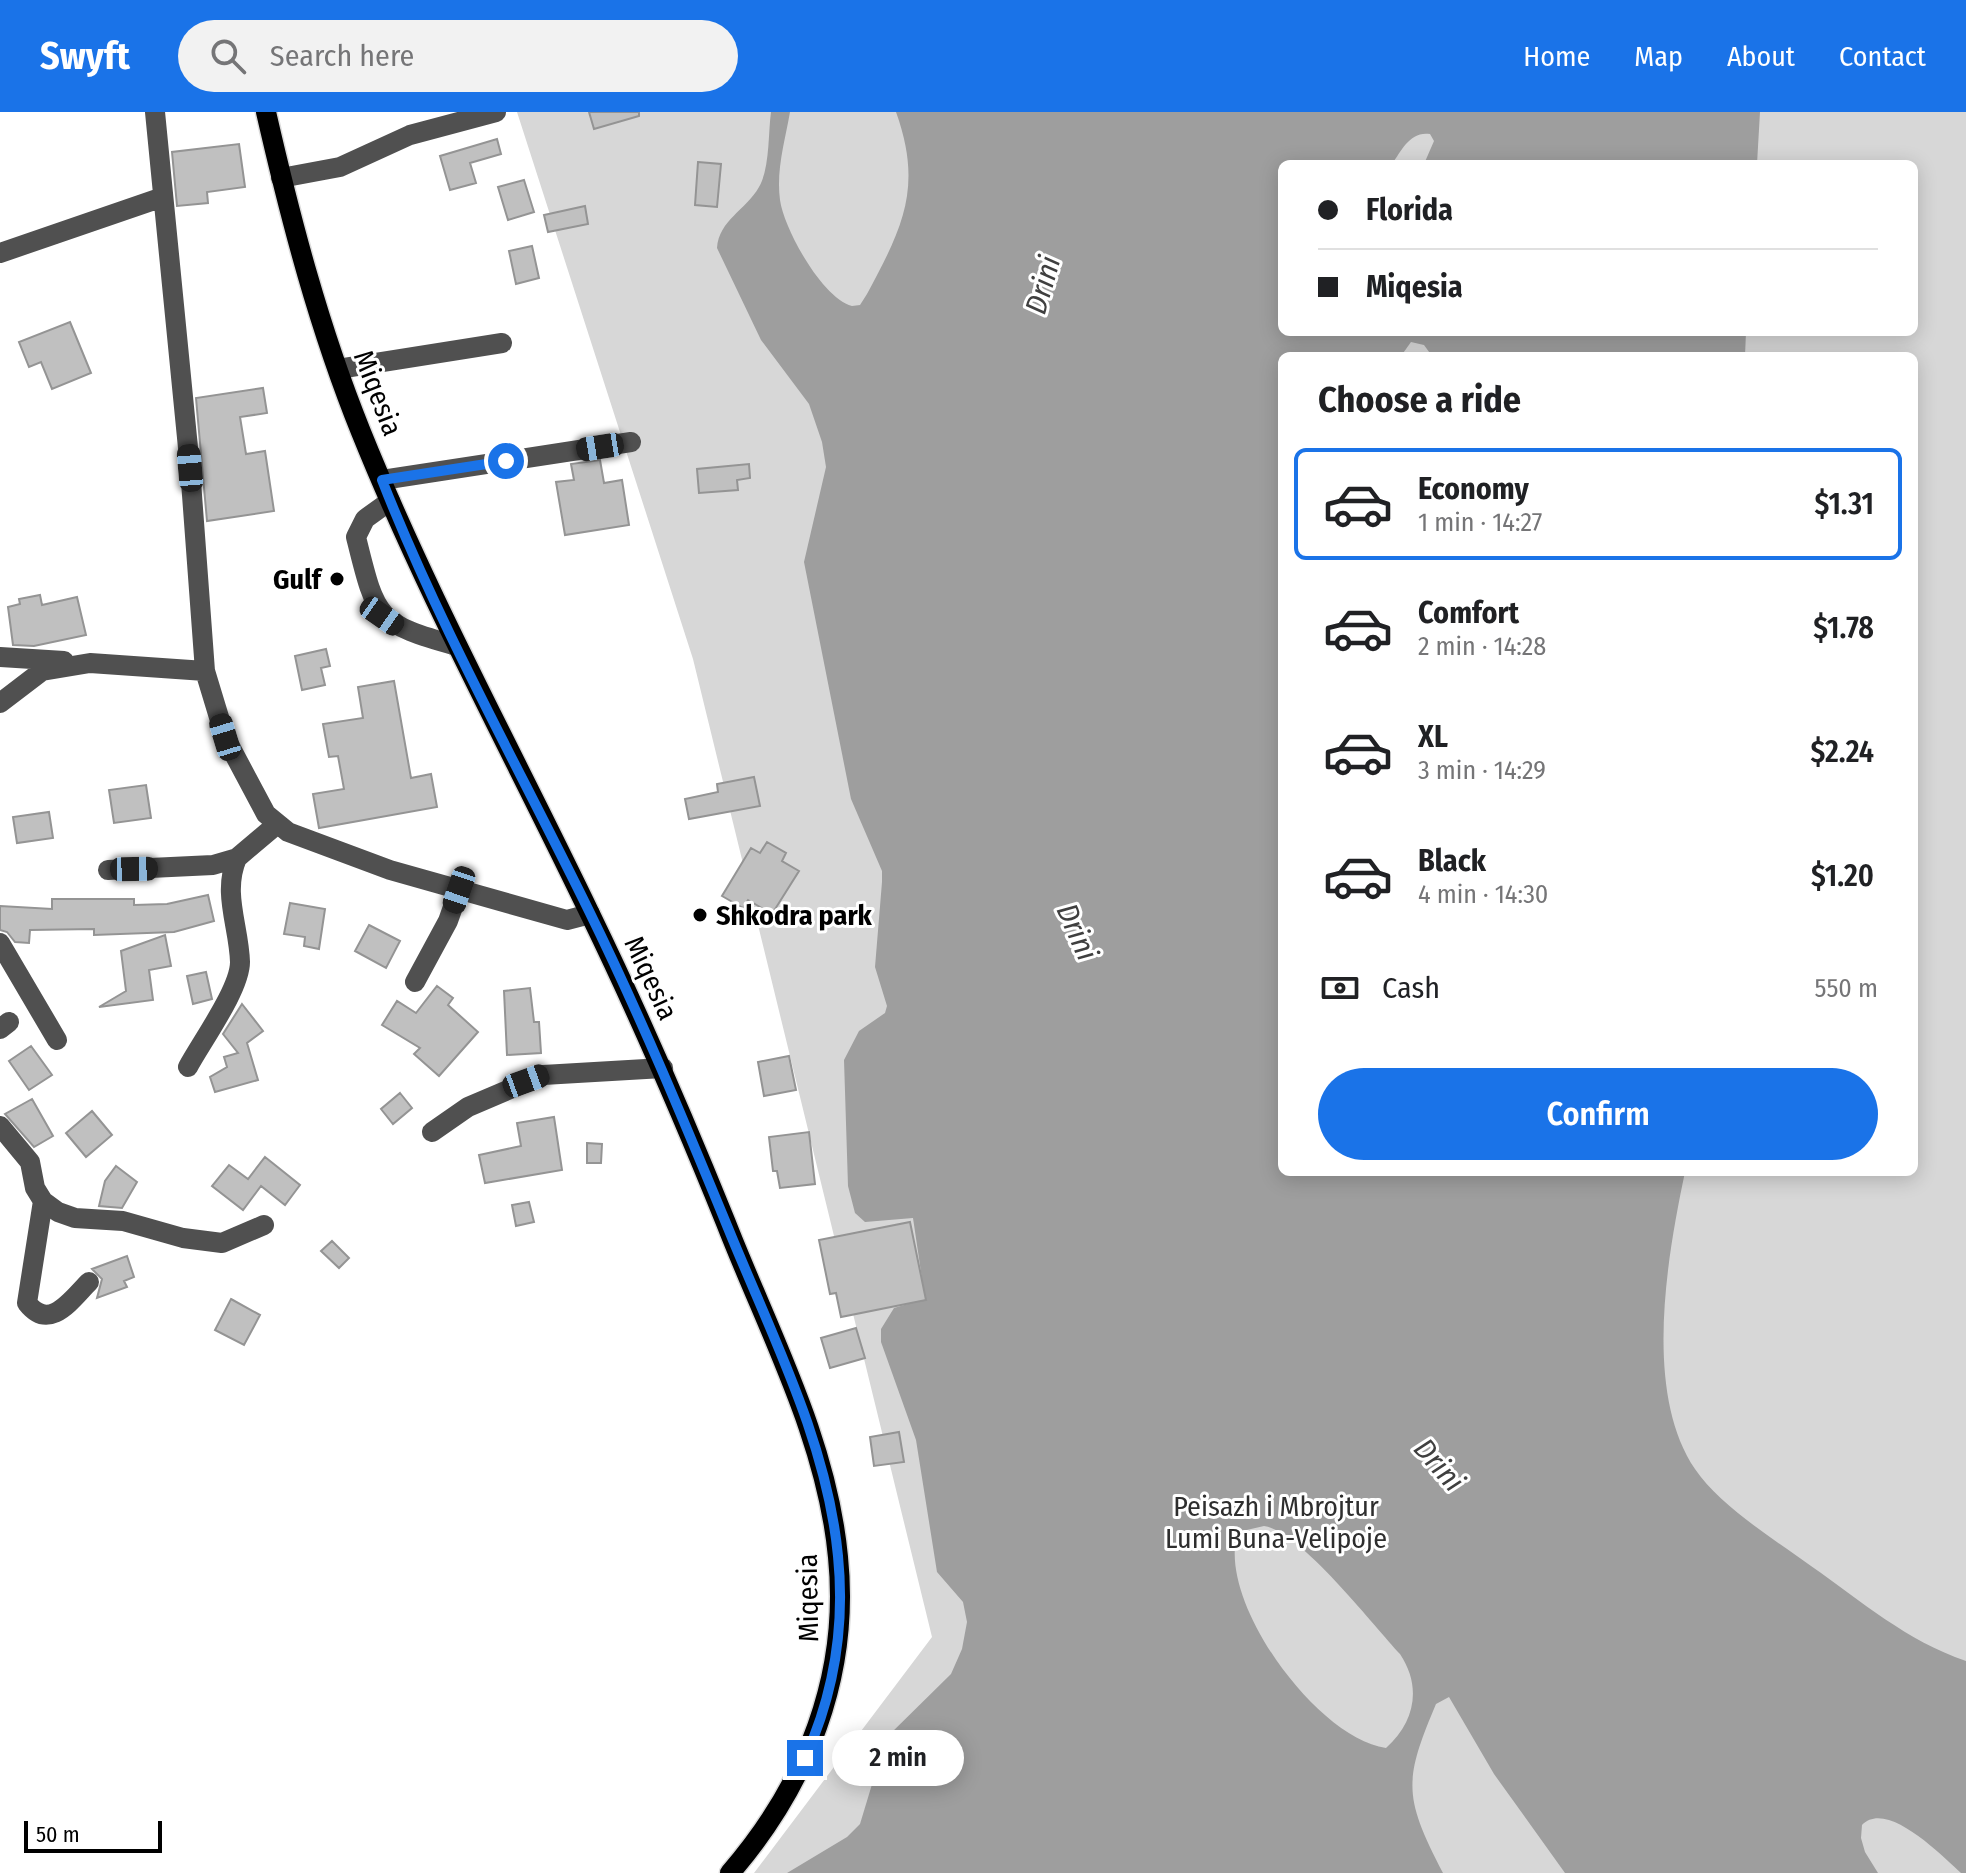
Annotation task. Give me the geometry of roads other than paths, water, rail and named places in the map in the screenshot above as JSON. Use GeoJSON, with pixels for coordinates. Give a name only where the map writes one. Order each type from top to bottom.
{"type":"FeatureCollection","features":[{"type":"Feature","properties":{"kind":"main road","name":"Miqesia"},"geometry":{"type":"LineString","coordinates":[[266,112],[299,258],[338,369],[390,501],[457,646],[663,1068],[803,1414],[822,1470],[838,1554],[840,1604],[836,1665],[823,1717],[798,1774],[730,1873]]}},
{"type":"Feature","properties":{"kind":"street"},"geometry":{"type":"LineString","coordinates":[[155,112],[190,468],[205,671],[225,737],[266,814],[276,825],[328,849],[459,890],[567,920],[590,914]]}},
{"type":"Feature","properties":{"kind":"street"},"geometry":{"type":"LineString","coordinates":[[281,178],[340,167],[410,135],[496,112]]}},
{"type":"Feature","properties":{"kind":"street"},"geometry":{"type":"LineString","coordinates":[[0,253],[163,197]]}},
{"type":"Feature","properties":{"kind":"street"},"geometry":{"type":"LineString","coordinates":[[338,369],[502,343]]}},
{"type":"Feature","properties":{"kind":"street"},"geometry":{"type":"LineString","coordinates":[[382,480],[631,442]]}},
{"type":"Feature","properties":{"kind":"street"},"geometry":{"type":"LineString","coordinates":[[390,501],[365,519],[356,537],[365,576],[382,616],[405,632],[457,646]]}},
{"type":"Feature","properties":{"kind":"street"},"geometry":{"type":"LineString","coordinates":[[0,657],[205,671]]}},
{"type":"Feature","properties":{"kind":"street"},"geometry":{"type":"LineString","coordinates":[[0,703],[42,671],[90,663]]}},
{"type":"Feature","properties":{"kind":"street"},"geometry":{"type":"LineString","coordinates":[[108,870],[213,865],[237,858],[276,825]]}},
{"type":"Feature","properties":{"kind":"street"},"geometry":{"type":"LineString","coordinates":[[188,1067],[236,980],[240,964],[230,883],[237,858]]}},
{"type":"Feature","properties":{"kind":"street"},"geometry":{"type":"LineString","coordinates":[[415,982],[448,921],[459,890]]}},
{"type":"Feature","properties":{"kind":"street"},"geometry":{"type":"LineString","coordinates":[[0,943],[57,1040]]}},
{"type":"Feature","properties":{"kind":"street"},"geometry":{"type":"LineString","coordinates":[[432,1132],[468,1107],[543,1075],[663,1068]]}},
{"type":"Feature","properties":{"kind":"street"},"geometry":{"type":"LineString","coordinates":[[0,1126],[30,1162],[35,1188],[43,1201],[58,1212],[75,1218],[123,1221],[183,1238],[222,1243],[264,1225]]}},
{"type":"Feature","properties":{"kind":"street"},"geometry":{"type":"LineString","coordinates":[[43,1201],[27,1303],[34,1313],[48,1316],[60,1312],[89,1282]]}},
{"type":"Feature","properties":{"kind":"water","name":"Peisazh i Mbrojtur Lumi Buna-Velipoje"},"geometry":{"type":"Polygon","coordinates":[[[771,112],[790,112],[779,178],[783,213],[817,277],[840,300],[852,306],[860,305],[867,294],[891,248],[905,206],[908,163],[896,112],[1760,112],[1757,160],[1426,160],[1434,141],[1430,134],[1423,134],[1412,138],[1395,160],[1278,160],[1278,336],[1746,336],[1745,352],[1429,352],[1424,345],[1411,342],[1404,352],[1278,352],[1278,1176],[1684,1176],[1672,1244],[1664,1324],[1664,1364],[1669,1402],[1679,1438],[1706,1483],[1749,1522],[1904,1631],[1966,1661],[1966,1873],[1961,1873],[1928,1843],[1899,1824],[1873,1819],[1862,1825],[1861,1838],[1865,1852],[1878,1873],[1565,1873],[1494,1774],[1449,1697],[1436,1704],[1425,1731],[1413,1772],[1412,1789],[1421,1826],[1443,1873],[787,1873],[847,1837],[860,1824],[886,1738],[951,1674],[962,1649],[967,1622],[963,1602],[937,1572],[916,1440],[881,1342],[881,1329],[894,1308],[925,1299],[913,1218],[865,1222],[855,1213],[848,1186],[844,1060],[859,1031],[885,1013],[887,1006],[875,967],[882,871],[851,799],[804,562],[826,467],[822,442],[809,404],[761,340],[717,248],[728,222],[759,187],[767,161],[771,112]],[[1264,1526],[1238,1532],[1235,1560],[1242,1593],[1257,1627],[1278,1662],[1303,1693],[1331,1720],[1359,1739],[1386,1748],[1409,1716],[1413,1691],[1407,1666],[1400,1654],[1335,1581],[1297,1544],[1264,1526]]]}},
{"type":"Feature","properties":{"kind":"place","name":"Gulf"},"geometry":{"type":"Point","coordinates":[337,579]}},
{"type":"Feature","properties":{"kind":"place","name":"Shkodra park"},"geometry":{"type":"Point","coordinates":[700,915]}},
{"type":"Feature","properties":{"kind":"water label","name":"Drini"},"geometry":{"type":"Point","coordinates":[1043,285]}},
{"type":"Feature","properties":{"kind":"water label","name":"Drini"},"geometry":{"type":"Point","coordinates":[1077,932]}},
{"type":"Feature","properties":{"kind":"water label","name":"Drini"},"geometry":{"type":"Point","coordinates":[1439,1465]}}]}
